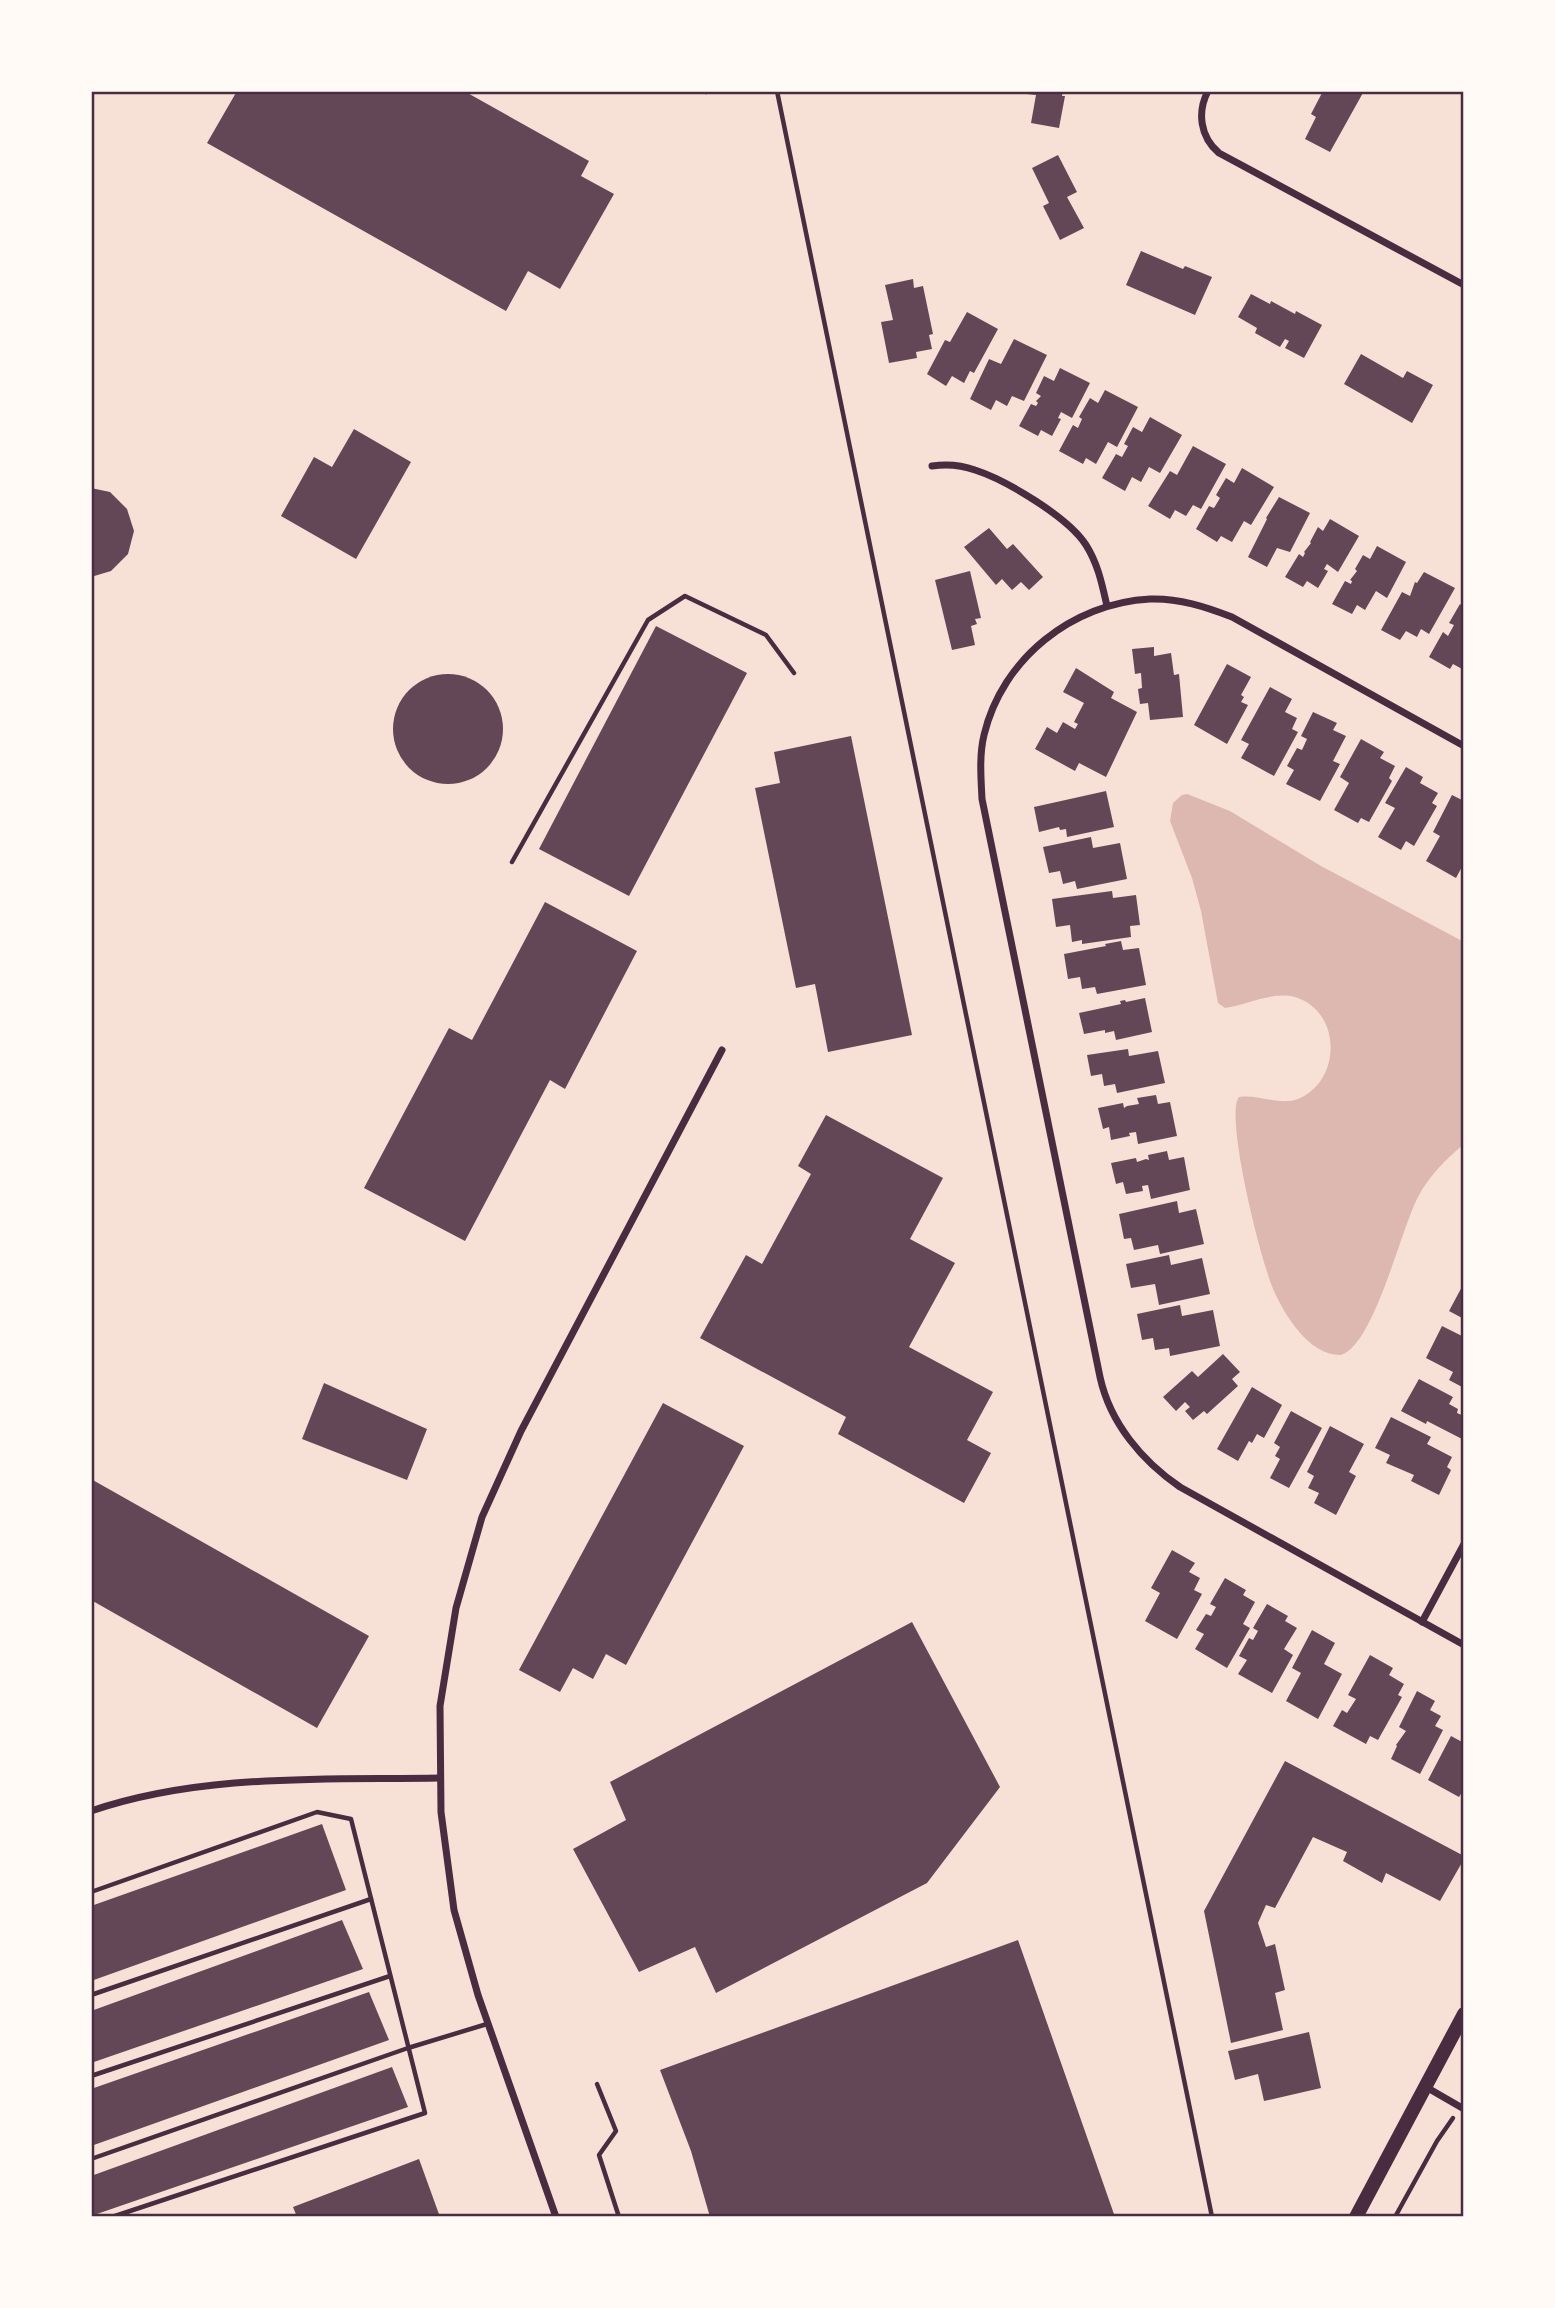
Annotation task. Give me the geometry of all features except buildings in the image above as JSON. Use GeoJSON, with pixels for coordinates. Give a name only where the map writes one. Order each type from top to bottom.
{"type":"FeatureCollection","features":[{"type":"Feature","properties":{"kind":"main road"},"geometry":{"type":"LineString","coordinates":[[1356,2217],[1464,2014]]}},
{"type":"Feature","properties":{"kind":"street"},"geometry":{"type":"LineString","coordinates":[[1208,91],[1201,111],[1203,129],[1208,141],[1219,153],[1464,285]]}},
{"type":"Feature","properties":{"kind":"street"},"geometry":{"type":"LineString","coordinates":[[932,466],[958,466],[976,470],[1055,513],[1086,545],[1101,576],[1107,606]]}},
{"type":"Feature","properties":{"kind":"street"},"geometry":{"type":"LineString","coordinates":[[1464,746],[1245,624],[1192,603],[1160,600],[1107,606],[1074,619],[1056,630],[1023,659],[999,694],[984,735],[980,767],[982,799],[1102,1387],[1110,1407],[1126,1435],[1146,1460],[1172,1481],[1464,1645]]}},
{"type":"Feature","properties":{"kind":"street"},"geometry":{"type":"LineString","coordinates":[[556,2217],[475,1986],[454,1910],[443,1835],[439,1778],[440,1706],[451,1632],[465,1571],[482,1517],[521,1431],[722,1050]]}},
{"type":"Feature","properties":{"kind":"street"},"geometry":{"type":"LineString","coordinates":[[1422,1622],[1464,1544]]}},
{"type":"Feature","properties":{"kind":"street"},"geometry":{"type":"LineString","coordinates":[[91,1811],[141,1796],[207,1784],[439,1778]]}},
{"type":"Feature","properties":{"kind":"street"},"geometry":{"type":"LineString","coordinates":[[1425,2087],[1462,2107]]}},
{"type":"Feature","properties":{"kind":"lane"},"geometry":{"type":"LineString","coordinates":[[512,862],[648,620],[685,596],[766,635],[793,673]]}},
{"type":"Feature","properties":{"kind":"lane"},"geometry":{"type":"LineString","coordinates":[[91,1892],[317,1812],[351,1819],[425,2113],[112,2217]]}},
{"type":"Feature","properties":{"kind":"lane"},"geometry":{"type":"LineString","coordinates":[[91,1996],[371,1899]]}},
{"type":"Feature","properties":{"kind":"lane"},"geometry":{"type":"LineString","coordinates":[[91,2076],[390,1976]]}},
{"type":"Feature","properties":{"kind":"lane"},"geometry":{"type":"LineString","coordinates":[[91,2159],[408,2048],[488,2024]]}},
{"type":"Feature","properties":{"kind":"lane"},"geometry":{"type":"LineString","coordinates":[[597,2084],[616,2132],[599,2155],[619,2217]]}},
{"type":"Feature","properties":{"kind":"path"},"geometry":{"type":"LineString","coordinates":[[777,91],[893,670],[1212,2217]]}},
{"type":"Feature","properties":{"kind":"path"},"geometry":{"type":"LineString","coordinates":[[1395,2217],[1437,2141],[1462,2107]]}},
{"type":"Feature","properties":{"kind":"shaded area"},"geometry":{"type":"Polygon","coordinates":[[[1187,794],[1230,811],[1321,866],[1464,942],[1464,1144],[1438,1168],[1422,1189],[1365,1331],[1353,1347],[1341,1355],[1330,1354],[1309,1342],[1285,1312],[1274,1291],[1261,1253],[1246,1191],[1236,1131],[1239,1097],[1291,1101],[1312,1090],[1329,1063],[1331,1047],[1328,1031],[1322,1017],[1311,1005],[1295,997],[1269,997],[1225,1008],[1218,1003],[1201,911],[1192,878],[1170,821],[1173,803],[1187,794]]]}}]}
